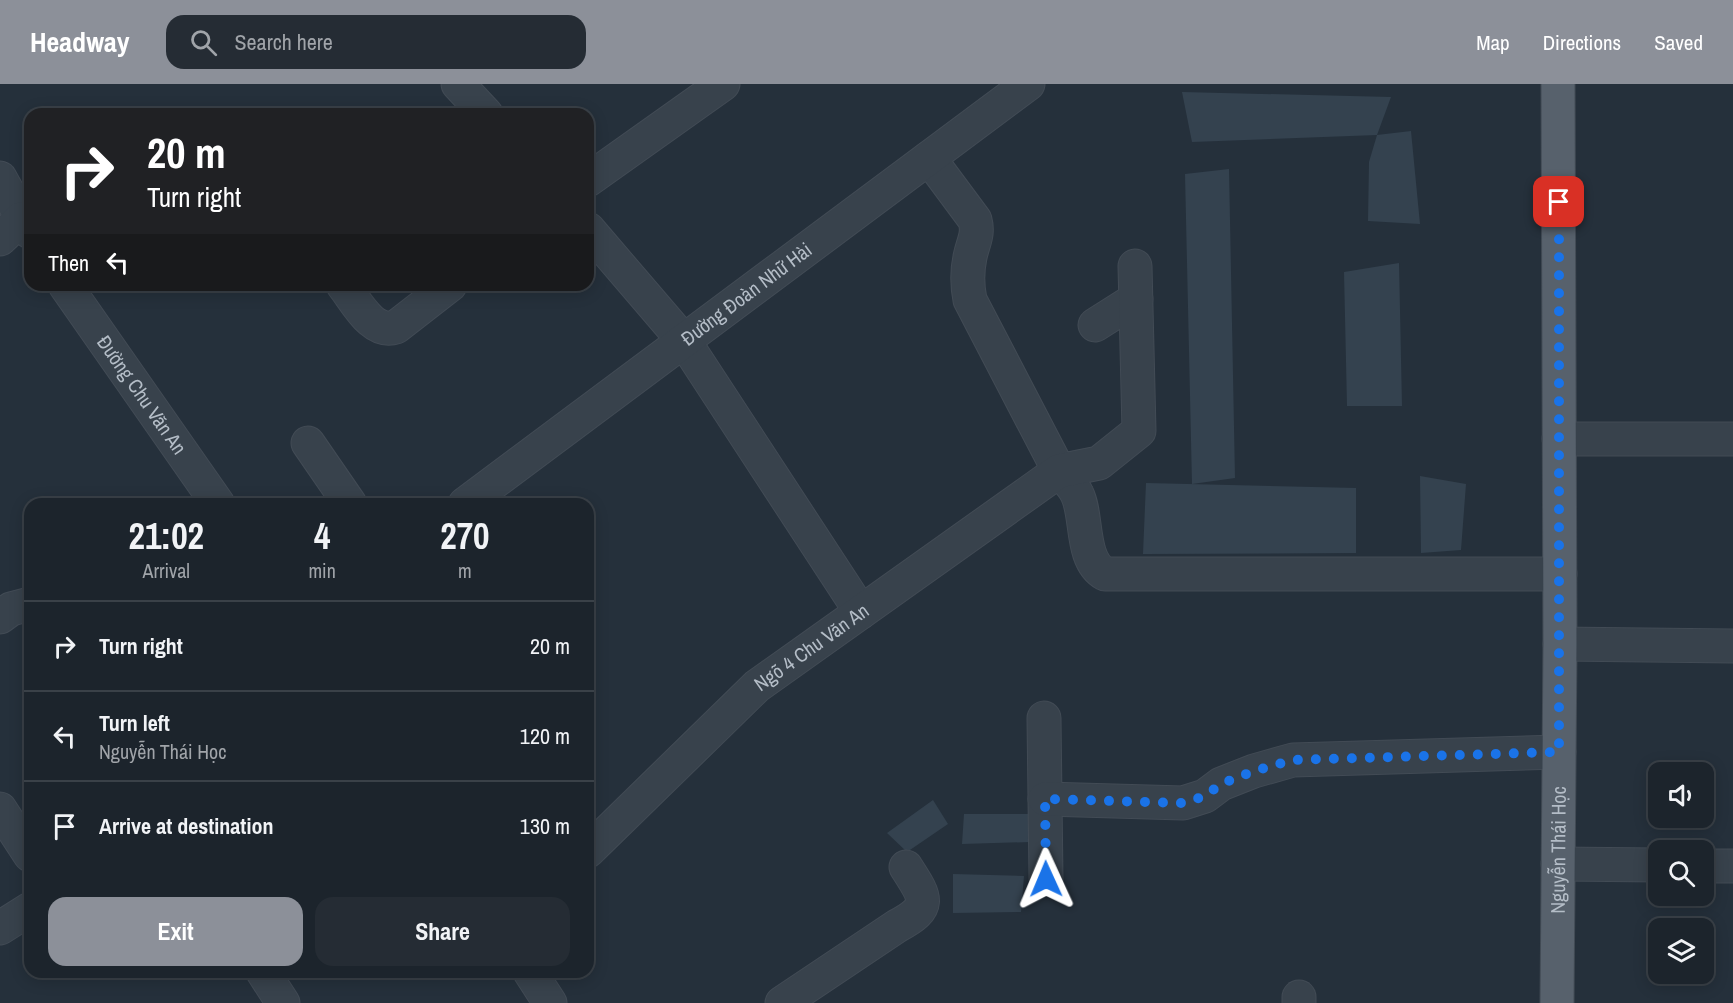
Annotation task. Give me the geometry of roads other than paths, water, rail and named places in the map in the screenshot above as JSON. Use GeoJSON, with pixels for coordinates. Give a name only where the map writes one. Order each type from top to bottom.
{"type":"FeatureCollection","features":[{"type":"Feature","properties":{"kind":"main road","name":"Nguyễn Thái Học"},"geometry":{"type":"LineString","coordinates":[[1557,1003],[1560,644],[1558,84]]}},
{"type":"Feature","properties":{"kind":"street"},"geometry":{"type":"LineString","coordinates":[[459,84],[481,108]]}},
{"type":"Feature","properties":{"kind":"street"},"geometry":{"type":"LineString","coordinates":[[594,176],[723,84]]}},
{"type":"Feature","properties":{"kind":"street","name":"Đường Đoàn Nhữ Hài"},"geometry":{"type":"LineString","coordinates":[[473,498],[1028,84]]}},
{"type":"Feature","properties":{"kind":"street"},"geometry":{"type":"LineString","coordinates":[[929,158],[975,220],[978,231],[970,255],[967,284],[970,300],[1059,471],[1077,494],[1089,549],[1098,570],[1105,574],[1560,574]]}},
{"type":"Feature","properties":{"kind":"street"},"geometry":{"type":"LineString","coordinates":[[0,178],[17,230]]}},
{"type":"Feature","properties":{"kind":"street"},"geometry":{"type":"LineString","coordinates":[[594,236],[684,341],[861,612]]}},
{"type":"Feature","properties":{"kind":"street"},"geometry":{"type":"LineString","coordinates":[[1059,471],[1099,463],[1139,431],[1135,266]]}},
{"type":"Feature","properties":{"kind":"street","name":"Đường Chu Văn An"},"geometry":{"type":"LineString","coordinates":[[69,291],[214,498]]}},
{"type":"Feature","properties":{"kind":"street"},"geometry":{"type":"LineString","coordinates":[[348,291],[373,324],[386,329],[396,327],[442,291]]}},
{"type":"Feature","properties":{"kind":"street"},"geometry":{"type":"LineString","coordinates":[[1095,325],[1136,299]]}},
{"type":"Feature","properties":{"kind":"street"},"geometry":{"type":"LineString","coordinates":[[1559,439],[1733,439]]}},
{"type":"Feature","properties":{"kind":"street"},"geometry":{"type":"LineString","coordinates":[[308,443],[346,498]]}},
{"type":"Feature","properties":{"kind":"street","name":"Ngõ 4 Chu Văn An"},"geometry":{"type":"LineString","coordinates":[[594,846],[757,686],[1059,471]]}},
{"type":"Feature","properties":{"kind":"street"},"geometry":{"type":"LineString","coordinates":[[0,617],[11,609],[24,606]]}},
{"type":"Feature","properties":{"kind":"street"},"geometry":{"type":"LineString","coordinates":[[1560,644],[1733,646]]}},
{"type":"Feature","properties":{"kind":"street"},"geometry":{"type":"LineString","coordinates":[[1044,718],[1046,879]]}},
{"type":"Feature","properties":{"kind":"street"},"geometry":{"type":"LineString","coordinates":[[1045,799],[1183,803],[1205,796],[1221,784],[1254,771],[1293,760],[1559,752]]}},
{"type":"Feature","properties":{"kind":"street"},"geometry":{"type":"LineString","coordinates":[[0,809],[24,846]]}},
{"type":"Feature","properties":{"kind":"street"},"geometry":{"type":"LineString","coordinates":[[1558,864],[1648,865]]}},
{"type":"Feature","properties":{"kind":"street"},"geometry":{"type":"LineString","coordinates":[[1714,866],[1733,866]]}},
{"type":"Feature","properties":{"kind":"street"},"geometry":{"type":"LineString","coordinates":[[782,1003],[912,918],[920,909],[922,892],[906,867]]}},
{"type":"Feature","properties":{"kind":"street"},"geometry":{"type":"LineString","coordinates":[[0,928],[24,913]]}},
{"type":"Feature","properties":{"kind":"street"},"geometry":{"type":"LineString","coordinates":[[534,978],[550,1003]]}}]}
